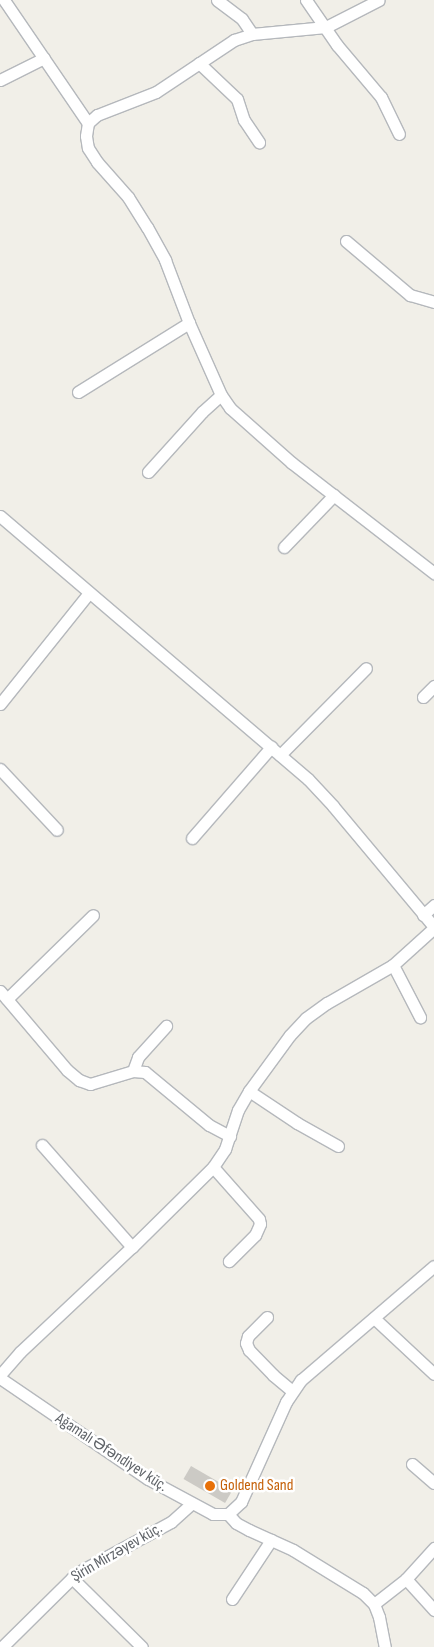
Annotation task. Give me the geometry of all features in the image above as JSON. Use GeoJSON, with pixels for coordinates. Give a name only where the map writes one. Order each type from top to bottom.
{"type":"FeatureCollection","features":[{"type":"Feature","properties":{"kind":"street"},"geometry":{"type":"LineString","coordinates":[[4,0],[88,122],[86,136],[88,148],[97,162],[128,197],[148,226],[165,260],[189,322],[221,395],[230,408],[259,435],[434,573]]}},
{"type":"Feature","properties":{"kind":"street"},"geometry":{"type":"LineString","coordinates":[[217,0],[242,19],[252,34]]}},
{"type":"Feature","properties":{"kind":"street"},"geometry":{"type":"LineString","coordinates":[[306,0],[381,97],[399,134]]}},
{"type":"Feature","properties":{"kind":"street"},"geometry":{"type":"LineString","coordinates":[[88,122],[97,116],[156,92],[220,48],[252,34],[326,27],[346,19],[379,0]]}},
{"type":"Feature","properties":{"kind":"street"},"geometry":{"type":"LineString","coordinates":[[0,80],[44,58]]}},
{"type":"Feature","properties":{"kind":"street"},"geometry":{"type":"LineString","coordinates":[[199,64],[237,99],[244,120],[258,142]]}},
{"type":"Feature","properties":{"kind":"street"},"geometry":{"type":"LineString","coordinates":[[346,241],[410,295],[434,302]]}},
{"type":"Feature","properties":{"kind":"street"},"geometry":{"type":"LineString","coordinates":[[78,392],[189,322]]}},
{"type":"Feature","properties":{"kind":"street"},"geometry":{"type":"LineString","coordinates":[[148,472],[202,412],[221,395]]}},
{"type":"Feature","properties":{"kind":"street"},"geometry":{"type":"LineString","coordinates":[[284,547],[334,495]]}},
{"type":"Feature","properties":{"kind":"street"},"geometry":{"type":"LineString","coordinates":[[0,516],[276,751],[334,806],[434,927],[393,966],[327,1003],[306,1018],[290,1035],[249,1091],[236,1115],[225,1150],[213,1167],[132,1247],[20,1352],[0,1376]]}},
{"type":"Feature","properties":{"kind":"street"},"geometry":{"type":"LineString","coordinates":[[0,704],[89,593]]}},
{"type":"Feature","properties":{"kind":"street"},"geometry":{"type":"LineString","coordinates":[[192,838],[276,751],[366,668]]}},
{"type":"Feature","properties":{"kind":"street"},"geometry":{"type":"LineString","coordinates":[[423,697],[434,686]]}},
{"type":"Feature","properties":{"kind":"street"},"geometry":{"type":"LineString","coordinates":[[0,769],[57,830]]}},
{"type":"Feature","properties":{"kind":"street"},"geometry":{"type":"LineString","coordinates":[[424,915],[434,905]]}},
{"type":"Feature","properties":{"kind":"street"},"geometry":{"type":"LineString","coordinates":[[93,915],[3,995],[67,1070],[79,1080],[90,1084],[133,1071],[145,1072],[209,1125],[230,1136]]}},
{"type":"Feature","properties":{"kind":"street"},"geometry":{"type":"LineString","coordinates":[[393,966],[420,1017]]}},
{"type":"Feature","properties":{"kind":"street"},"geometry":{"type":"LineString","coordinates":[[133,1071],[138,1057],[166,1026]]}},
{"type":"Feature","properties":{"kind":"street"},"geometry":{"type":"LineString","coordinates":[[249,1091],[338,1146]]}},
{"type":"Feature","properties":{"kind":"street"},"geometry":{"type":"LineString","coordinates":[[42,1145],[132,1247]]}},
{"type":"Feature","properties":{"kind":"street"},"geometry":{"type":"LineString","coordinates":[[213,1167],[259,1219],[260,1224],[255,1236],[229,1261]]}},
{"type":"Feature","properties":{"kind":"street"},"geometry":{"type":"LineString","coordinates":[[385,1647],[379,1617],[374,1604],[348,1582],[236,1523],[228,1514],[241,1502],[292,1391],[310,1372],[434,1266]]}},
{"type":"Feature","properties":{"kind":"street"},"geometry":{"type":"LineString","coordinates":[[267,1317],[248,1336],[246,1343],[250,1350],[292,1391]]}},
{"type":"Feature","properties":{"kind":"street"},"geometry":{"type":"LineString","coordinates":[[374,1318],[434,1374]]}},
{"type":"Feature","properties":{"kind":"street","name":"Ağamalı Əfəndiyev küç."},"geometry":{"type":"LineString","coordinates":[[0,1376],[99,1447],[148,1479],[213,1514],[228,1514]]}},
{"type":"Feature","properties":{"kind":"street"},"geometry":{"type":"LineString","coordinates":[[412,1464],[434,1484]]}},
{"type":"Feature","properties":{"kind":"street","name":"Şirin Mirzəyev küç."},"geometry":{"type":"LineString","coordinates":[[2,1647],[72,1578],[84,1569],[171,1522],[192,1503]]}},
{"type":"Feature","properties":{"kind":"street"},"geometry":{"type":"LineString","coordinates":[[232,1598],[271,1540]]}},
{"type":"Feature","properties":{"kind":"street"},"geometry":{"type":"LineString","coordinates":[[374,1604],[406,1579],[434,1548]]}},
{"type":"Feature","properties":{"kind":"street"},"geometry":{"type":"LineString","coordinates":[[72,1578],[142,1647]]}},
{"type":"Feature","properties":{"kind":"street"},"geometry":{"type":"LineString","coordinates":[[406,1579],[434,1610]]}},
{"type":"Feature","properties":{"kind":"building"},"geometry":{"type":"Polygon","coordinates":[[[191,1466],[233,1490],[225,1503],[184,1479],[191,1466]]]}},
{"type":"Feature","properties":{"kind":"place","name":"Goldend Sand"},"geometry":{"type":"Point","coordinates":[210,1486]}}]}
